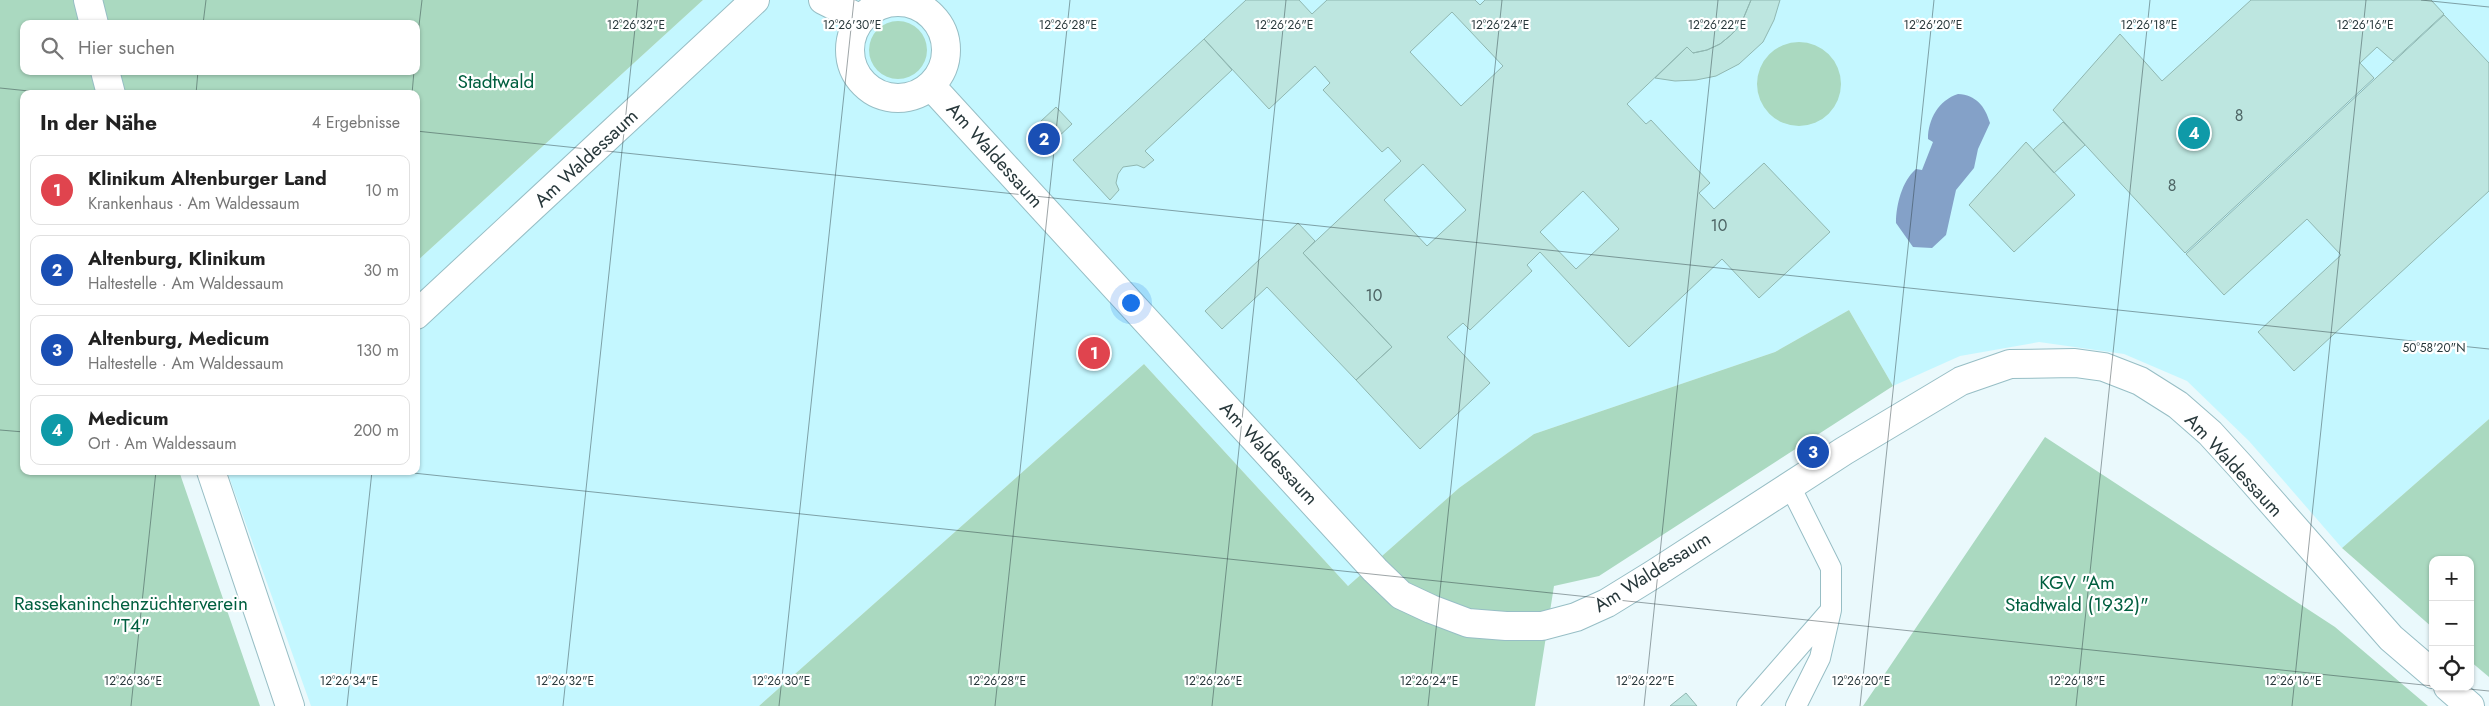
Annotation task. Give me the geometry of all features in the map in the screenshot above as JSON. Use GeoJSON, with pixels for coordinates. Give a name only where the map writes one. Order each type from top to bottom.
{"type":"FeatureCollection","features":[{"type":"Feature","properties":{"kind":"street"},"geometry":{"type":"LineString","coordinates":[[88,0],[93,20]]}},
{"type":"Feature","properties":{"kind":"street","name":"Am Waldessaum"},"geometry":{"type":"LineString","coordinates":[[420,311],[755,0]]}},
{"type":"Feature","properties":{"kind":"street"},"geometry":{"type":"LineString","coordinates":[[824,0],[861,19]]}},
{"type":"Feature","properties":{"kind":"street","name":"Am Waldessaum"},"geometry":{"type":"LineString","coordinates":[[894,2],[913,4],[930,13],[941,28],[946,47],[944,65],[931,86],[920,93],[902,99],[884,96],[867,87],[855,72],[850,54],[852,35],[861,19],[876,7],[894,2]]}},
{"type":"Feature","properties":{"kind":"street"},"geometry":{"type":"LineString","coordinates":[[107,75],[110,90]]}},
{"type":"Feature","properties":{"kind":"street","name":"Am Waldessaum"},"geometry":{"type":"LineString","coordinates":[[931,86],[1375,570],[1401,594],[1431,609],[1468,622],[1506,626],[1542,626],[1576,617],[1607,603],[1638,584],[1790,486],[1961,380],[2010,364],[2075,363],[2104,367],[2140,382],[2172,400],[2210,433],[2391,638],[2429,671]]}},
{"type":"Feature","properties":{"kind":"street"},"geometry":{"type":"LineString","coordinates":[[212,475],[290,706]]}},
{"type":"Feature","properties":{"kind":"street"},"geometry":{"type":"LineString","coordinates":[[2453,691],[2470,706]]}},
{"type":"Feature","properties":{"kind":"lane"},"geometry":{"type":"LineString","coordinates":[[1790,486],[1831,568],[1831,610],[1820,658],[1796,706]]}},
{"type":"Feature","properties":{"kind":"lane"},"geometry":{"type":"LineString","coordinates":[[1747,706],[1831,610]]}},
{"type":"Feature","properties":{"kind":"shaded area"},"geometry":{"type":"Polygon","coordinates":[[[703,0],[2489,0],[2489,419],[2342,548],[2249,441],[2187,381],[2124,354],[2039,342],[1960,356],[1893,386],[1849,310],[1775,352],[1534,434],[1459,488],[1348,586],[1144,364],[759,706],[311,706],[228,475],[420,475],[420,258],[703,0]]]}},
{"type":"Feature","properties":{"kind":"shaded area"},"geometry":{"type":"Polygon","coordinates":[[[1958,94],[1979,102],[1990,123],[1978,149],[1974,168],[1956,190],[1946,235],[1932,248],[1913,247],[1896,223],[1901,194],[1911,174],[1916,169],[1922,170],[1933,142],[1928,139],[1932,118],[1945,101],[1958,94]]]}},
{"type":"Feature","properties":{"kind":"green space","name":"Stadtwald"},"geometry":{"type":"Polygon","coordinates":[[[0,0],[703,0],[420,258],[420,90],[20,90],[20,475],[180,475],[260,706],[0,706],[0,0]]]}},
{"type":"Feature","properties":{"kind":"green space"},"geometry":{"type":"Polygon","coordinates":[[[898,21],[909,23],[922,34],[927,50],[925,61],[914,74],[898,79],[887,77],[874,66],[869,50],[871,39],[882,26],[898,21]]]}},
{"type":"Feature","properties":{"kind":"green space"},"geometry":{"type":"Polygon","coordinates":[[[1799,42],[1815,45],[1829,54],[1838,68],[1841,84],[1838,100],[1829,114],[1815,123],[1799,126],[1783,123],[1769,114],[1760,100],[1757,84],[1760,68],[1769,54],[1783,45],[1799,42]]]}},
{"type":"Feature","properties":{"kind":"green space"},"geometry":{"type":"Polygon","coordinates":[[[1849,310],[1893,386],[1599,576],[1554,586],[1535,706],[759,706],[1144,364],[1348,586],[1459,488],[1534,434],[1775,352],[1849,310]]]}},
{"type":"Feature","properties":{"kind":"green space"},"geometry":{"type":"Polygon","coordinates":[[[2489,419],[2489,677],[2474,664],[2474,556],[2429,556],[2429,624],[2342,548],[2489,419]]]}},
{"type":"Feature","properties":{"kind":"green space","name":"KGV \"Am Stadtwald (1932)\""},"geometry":{"type":"Polygon","coordinates":[[[2045,437],[2335,627],[2428,706],[1863,706],[2045,437]]]}},
{"type":"Feature","properties":{"kind":"building"},"geometry":{"type":"Polygon","coordinates":[[[1246,0],[1299,0],[1312,14],[1327,0],[1475,0],[1480,5],[1485,0],[1751,0],[1741,24],[1731,35],[1720,44],[1707,50],[1693,53],[1687,47],[1627,104],[1646,124],[1651,120],[1710,183],[1699,193],[1714,209],[1764,163],[1830,232],[1759,298],[1722,259],[1629,347],[1540,252],[1527,265],[1532,271],[1470,330],[1463,323],[1447,337],[1490,383],[1420,449],[1356,380],[1392,347],[1303,253],[1401,161],[1388,147],[1382,152],[1323,90],[1330,83],[1315,66],[1269,109],[1204,39],[1246,0]],[[1452,12],[1410,52],[1461,106],[1503,66],[1452,12]],[[1423,164],[1384,200],[1427,246],[1466,210],[1423,164]],[[1583,191],[1540,232],[1576,269],[1619,229],[1583,191]]]}},
{"type":"Feature","properties":{"kind":"building"},"geometry":{"type":"Polygon","coordinates":[[[1751,0],[1780,0],[1774,20],[1763,42],[1739,64],[1716,76],[1696,80],[1675,81],[1655,78],[1687,47],[1693,53],[1707,50],[1720,44],[1741,24],[1751,0]]]}},
{"type":"Feature","properties":{"kind":"building"},"geometry":{"type":"Polygon","coordinates":[[[2251,0],[2431,0],[2444,14],[2393,61],[2377,47],[2360,63],[2374,78],[2185,253],[2053,110],[2120,34],[2162,81],[2251,0]]]}},
{"type":"Feature","properties":{"kind":"building"},"geometry":{"type":"Polygon","coordinates":[[[2444,15],[2489,63],[2489,191],[2294,371],[2258,332],[2341,255],[2307,219],[2224,295],[2186,254],[2444,15]]]}},
{"type":"Feature","properties":{"kind":"building"},"geometry":{"type":"Polygon","coordinates":[[[1204,39],[1232,70],[1145,151],[1154,160],[1144,168],[1137,165],[1123,167],[1118,174],[1116,183],[1119,190],[1110,200],[1073,160],[1204,39]]]}},
{"type":"Feature","properties":{"kind":"building"},"geometry":{"type":"Polygon","coordinates":[[[1056,107],[1072,124],[1056,139],[1040,122],[1056,107]]]}},
{"type":"Feature","properties":{"kind":"building"},"geometry":{"type":"Polygon","coordinates":[[[2063,122],[2085,145],[2054,173],[2033,150],[2063,122]]]}},
{"type":"Feature","properties":{"kind":"building"},"geometry":{"type":"Polygon","coordinates":[[[2026,142],[2075,195],[2014,252],[1969,205],[2026,142]]]}},
{"type":"Feature","properties":{"kind":"building"},"geometry":{"type":"Polygon","coordinates":[[[1298,223],[1315,241],[1303,253],[1392,347],[1356,380],[1267,287],[1222,329],[1205,311],[1298,223]]]}},
{"type":"Feature","properties":{"kind":"building"},"geometry":{"type":"Polygon","coordinates":[[[1686,693],[1697,706],[1670,706],[1686,693]]]}},
{"type":"Feature","properties":{"kind":"place","name":"Medicum"},"geometry":{"type":"Point","coordinates":[2194,133]}},
{"type":"Feature","properties":{"kind":"place","name":"Altenburg, Klinikum"},"geometry":{"type":"Point","coordinates":[1044,139]}},
{"type":"Feature","properties":{"kind":"place","name":"Klinikum Altenburger Land"},"geometry":{"type":"Point","coordinates":[1094,353]}},
{"type":"Feature","properties":{"kind":"place","name":"Altenburg, Medicum"},"geometry":{"type":"Point","coordinates":[1813,452]}},
{"type":"Feature","properties":{"kind":"park label","name":"Rassekaninchenzüchterverein \"T4\""},"geometry":{"type":"Point","coordinates":[131,614]}}]}
